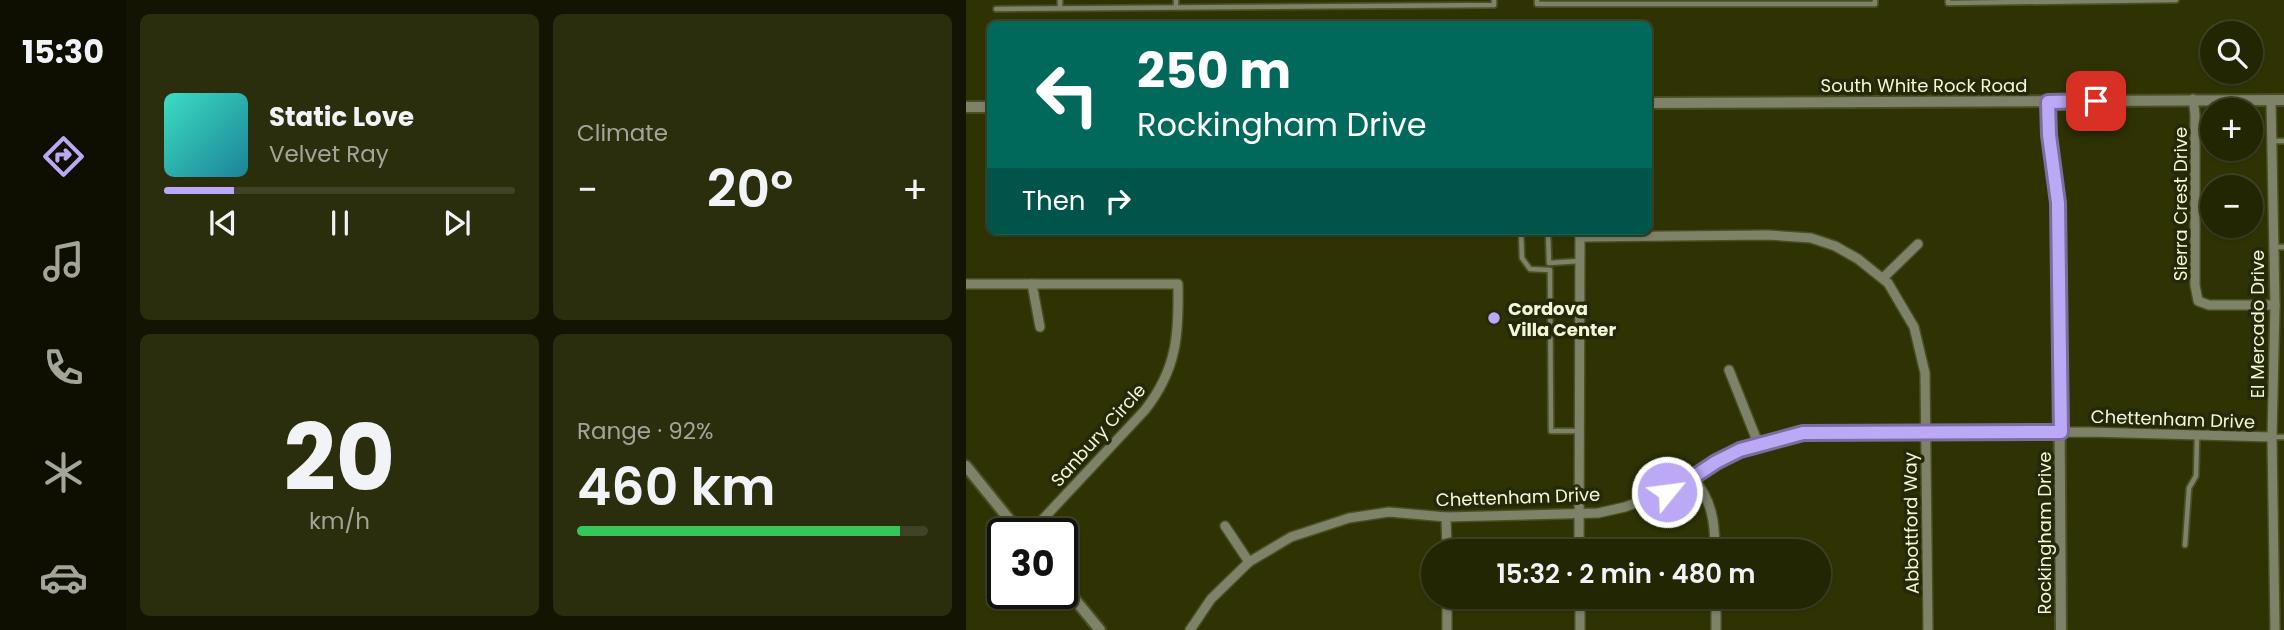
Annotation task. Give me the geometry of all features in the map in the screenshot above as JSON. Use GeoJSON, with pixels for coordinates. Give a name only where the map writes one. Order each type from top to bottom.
{"type":"FeatureCollection","features":[{"type":"Feature","properties":{"kind":"street","name":"Sierra Crest Drive"},"geometry":{"type":"LineString","coordinates":[[2193,99],[2195,285],[2198,301],[2208,305],[2275,305]]}},
{"type":"Feature","properties":{"kind":"street","name":"South White Rock Road"},"geometry":{"type":"LineString","coordinates":[[1652,103],[2284,100]]}},
{"type":"Feature","properties":{"kind":"street","name":"El Mercado Drive"},"geometry":{"type":"LineString","coordinates":[[2271,101],[2275,305],[2272,437],[2275,630]]}},
{"type":"Feature","properties":{"kind":"street","name":"Rockingham Drive"},"geometry":{"type":"LineString","coordinates":[[2048,102],[2049,135],[2058,203],[2061,630]]}},
{"type":"Feature","properties":{"kind":"street"},"geometry":{"type":"LineString","coordinates":[[966,107],[987,107]]}},
{"type":"Feature","properties":{"kind":"street","name":"Abbottford Way"},"geometry":{"type":"LineString","coordinates":[[1652,234],[1811,238],[1835,246],[1883,278],[1907,313],[1918,339],[1925,373],[1928,630]]}},
{"type":"Feature","properties":{"kind":"street"},"geometry":{"type":"LineString","coordinates":[[1579,539],[1580,235]]}},
{"type":"Feature","properties":{"kind":"street"},"geometry":{"type":"LineString","coordinates":[[1883,278],[1918,244]]}},
{"type":"Feature","properties":{"kind":"street","name":"Sanbury Circle"},"geometry":{"type":"LineString","coordinates":[[966,284],[1178,284],[1179,326],[1171,365],[1153,400],[1044,518]]}},
{"type":"Feature","properties":{"kind":"street"},"geometry":{"type":"LineString","coordinates":[[1032,284],[1040,327]]}},
{"type":"Feature","properties":{"kind":"street"},"geometry":{"type":"LineString","coordinates":[[1729,370],[1758,443]]}},
{"type":"Feature","properties":{"kind":"street","name":"Chettenham Drive"},"geometry":{"type":"LineString","coordinates":[[1190,630],[1211,599],[1249,562],[1291,537],[1349,518],[1389,512],[1446,517],[1598,513],[1625,507],[1671,490],[1716,462],[1758,443],[1803,433],[2061,432],[2272,437]]}},
{"type":"Feature","properties":{"kind":"street"},"geometry":{"type":"LineString","coordinates":[[966,466],[1008,518]]}},
{"type":"Feature","properties":{"kind":"street"},"geometry":{"type":"LineString","coordinates":[[1693,478],[1704,490],[1713,513],[1715,539]]}},
{"type":"Feature","properties":{"kind":"street"},"geometry":{"type":"LineString","coordinates":[[1446,517],[1447,539]]}},
{"type":"Feature","properties":{"kind":"street"},"geometry":{"type":"LineString","coordinates":[[1224,526],[1249,562]]}},
{"type":"Feature","properties":{"kind":"street"},"geometry":{"type":"LineString","coordinates":[[1078,603],[1100,630]]}},
{"type":"Feature","properties":{"kind":"street"},"geometry":{"type":"LineString","coordinates":[[1447,609],[1447,630]]}},
{"type":"Feature","properties":{"kind":"street"},"geometry":{"type":"LineString","coordinates":[[1580,609],[1580,630]]}},
{"type":"Feature","properties":{"kind":"street"},"geometry":{"type":"LineString","coordinates":[[1716,609],[1716,630]]}},
{"type":"Feature","properties":{"kind":"lane"},"geometry":{"type":"LineString","coordinates":[[1060,0],[1060,8]]}},
{"type":"Feature","properties":{"kind":"lane"},"geometry":{"type":"LineString","coordinates":[[1175,0],[1175,7]]}},
{"type":"Feature","properties":{"kind":"lane"},"geometry":{"type":"LineString","coordinates":[[996,9],[1297,3],[1494,5],[1494,0]]}},
{"type":"Feature","properties":{"kind":"lane"},"geometry":{"type":"LineString","coordinates":[[1537,0],[1537,4],[1701,5],[1875,4],[1875,0]]}},
{"type":"Feature","properties":{"kind":"lane"},"geometry":{"type":"LineString","coordinates":[[1948,0],[1948,3],[2176,0]]}},
{"type":"Feature","properties":{"kind":"lane"},"geometry":{"type":"LineString","coordinates":[[2272,141],[2284,141]]}},
{"type":"Feature","properties":{"kind":"lane"},"geometry":{"type":"LineString","coordinates":[[1521,235],[1522,258],[1530,269],[1550,270]]}},
{"type":"Feature","properties":{"kind":"lane"},"geometry":{"type":"LineString","coordinates":[[1548,235],[1551,431],[1579,431]]}},
{"type":"Feature","properties":{"kind":"lane"},"geometry":{"type":"LineString","coordinates":[[2272,247],[2284,247]]}},
{"type":"Feature","properties":{"kind":"lane"},"geometry":{"type":"LineString","coordinates":[[1549,262],[1580,261]]}},
{"type":"Feature","properties":{"kind":"lane"},"geometry":{"type":"LineString","coordinates":[[2185,545],[2189,488],[2196,476],[2197,436]]}},
{"type":"Feature","properties":{"kind":"lane","name":"Chettenham Drive"},"geometry":{"type":"LineString","coordinates":[[2272,437],[2284,437]]}},
{"type":"Feature","properties":{"kind":"lane"},"geometry":{"type":"LineString","coordinates":[[2273,603],[2284,597]]}},
{"type":"Feature","properties":{"kind":"place","name":"Cordova Villa Center"},"geometry":{"type":"Point","coordinates":[1494,318]}},
{"type":"Feature","properties":{"kind":"route"},"geometry":{"type":"LineString","coordinates":[[1667,492],[1740,450],[1803,433],[2061,432],[2058,203],[2049,135],[2048,102],[2096,101]]}}]}
